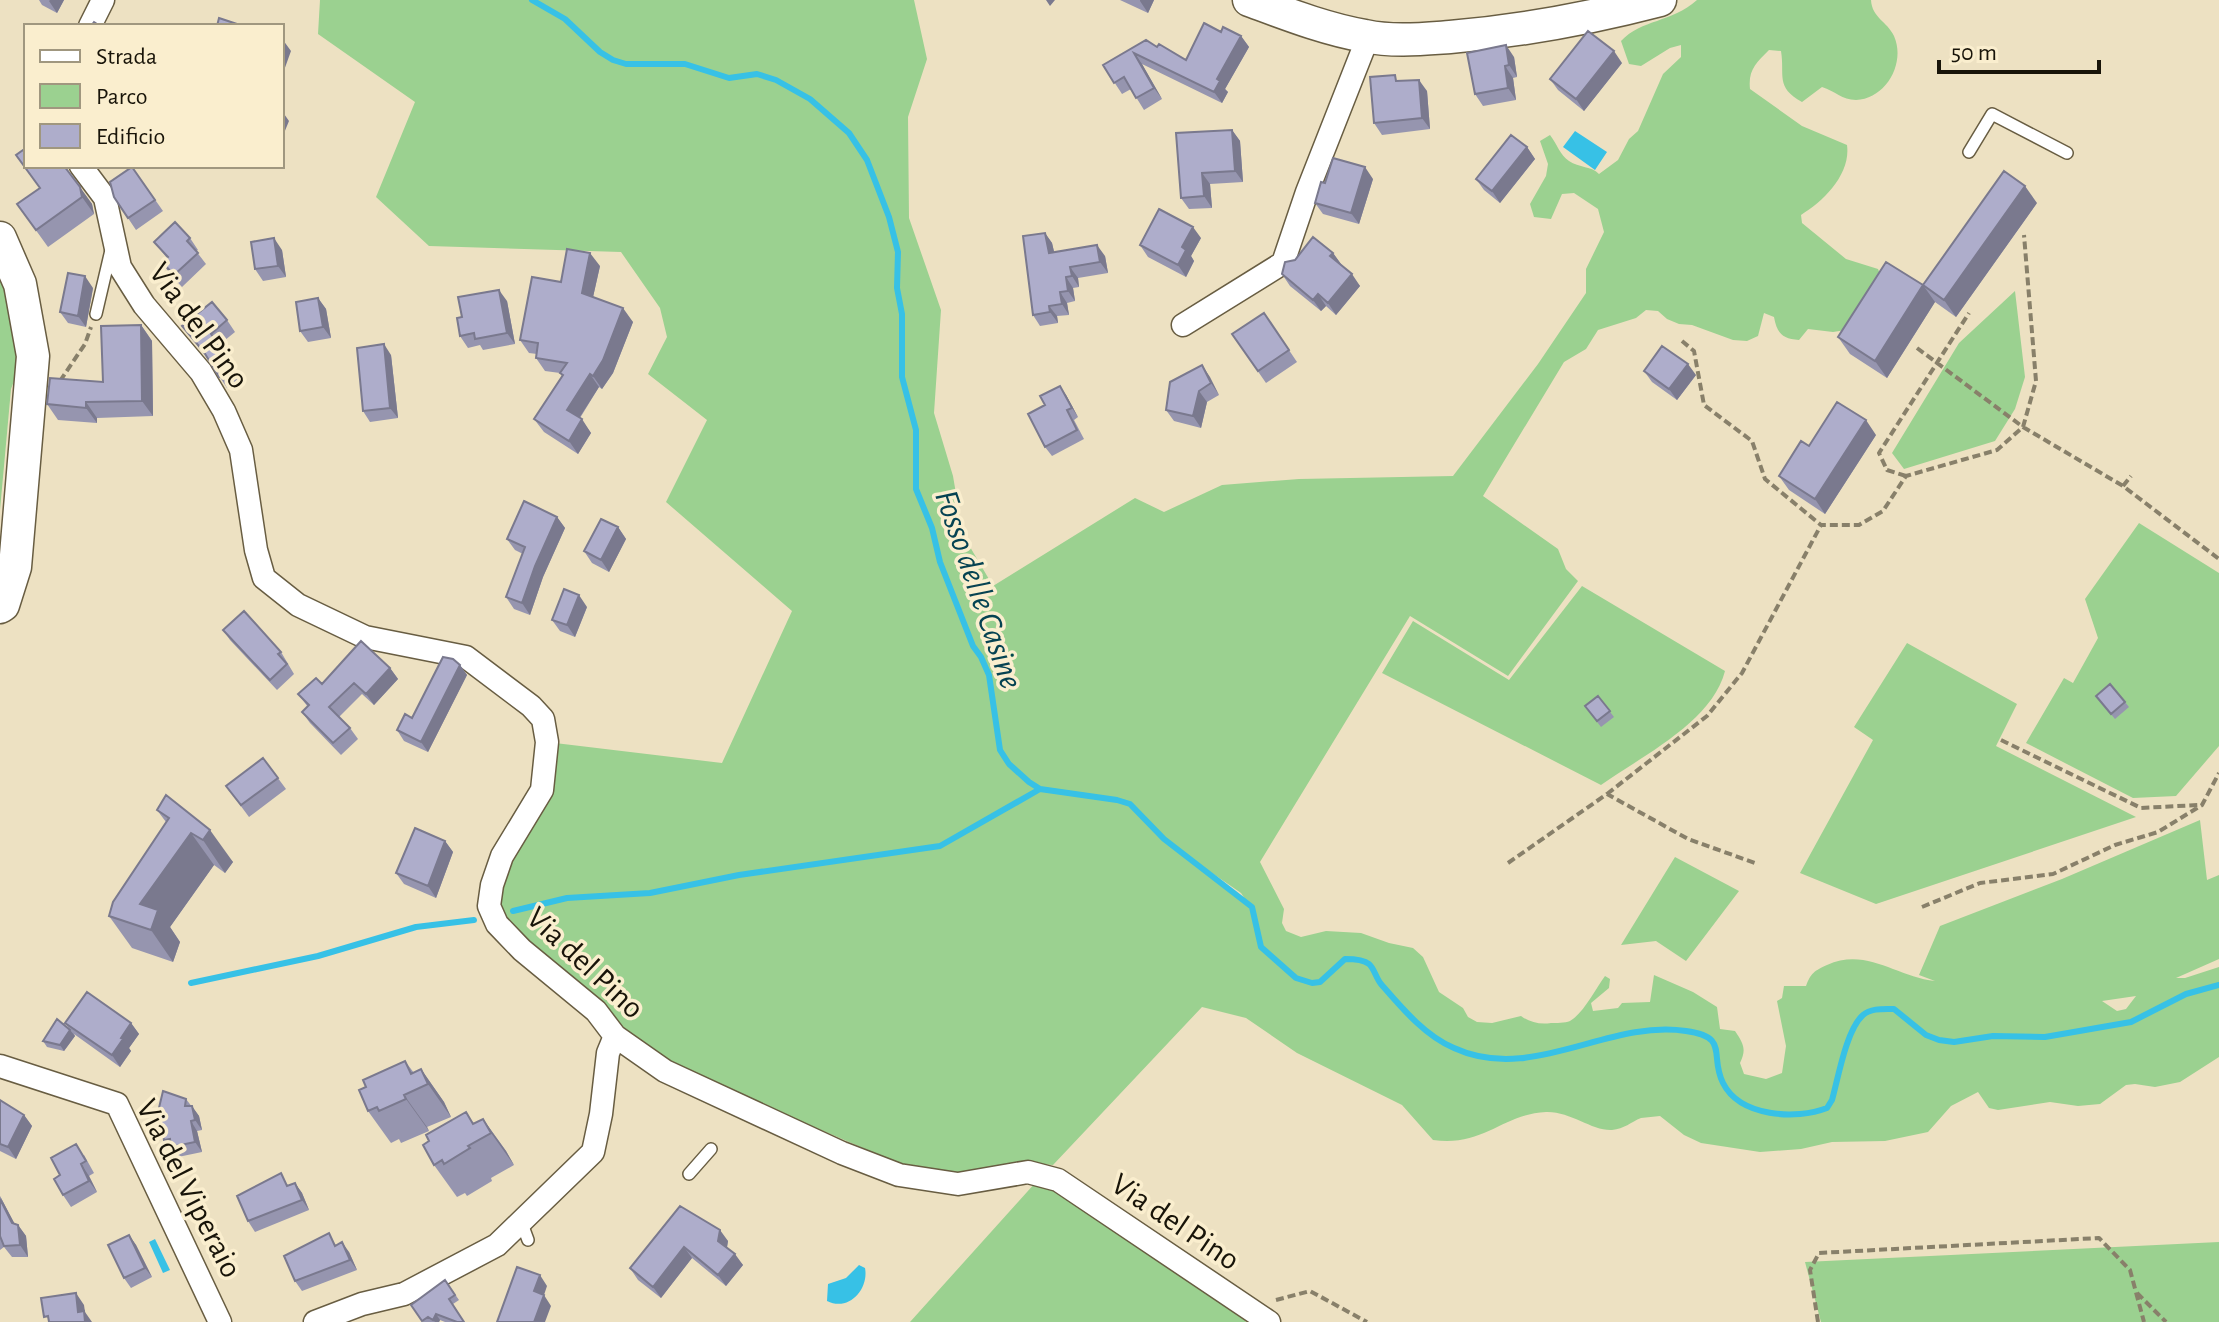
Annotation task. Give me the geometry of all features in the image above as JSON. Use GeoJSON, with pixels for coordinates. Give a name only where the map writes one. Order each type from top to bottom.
{"type":"FeatureCollection","features":[{"type":"Feature","properties":{"kind":"street"},"geometry":{"type":"LineString","coordinates":[[91,24],[103,0]]}},
{"type":"Feature","properties":{"kind":"street"},"geometry":{"type":"LineString","coordinates":[[1249,0],[1319,26],[1368,37],[1417,39],[1489,34],[1579,20],[1660,0]]}},
{"type":"Feature","properties":{"kind":"street"},"geometry":{"type":"LineString","coordinates":[[1183,325],[1283,263],[1307,192],[1368,37]]}},
{"type":"Feature","properties":{"kind":"street","name":"Via del Pino"},"geometry":{"type":"LineString","coordinates":[[82,168],[105,198],[120,267],[144,305],[201,372],[224,411],[241,450],[256,550],[264,578],[298,605],[365,637],[466,657],[543,719],[547,742],[542,790],[502,856],[489,906],[497,924],[522,950],[596,1011],[615,1036],[665,1071],[815,1142],[899,1175],[958,1184],[1028,1172],[1058,1180],[1265,1319]]}},
{"type":"Feature","properties":{"kind":"street"},"geometry":{"type":"LineString","coordinates":[[0,238],[20,284],[33,356],[15,567],[0,607]]}},
{"type":"Feature","properties":{"kind":"street"},"geometry":{"type":"LineString","coordinates":[[315,1322],[362,1304],[404,1294],[524,1230],[593,1152],[608,1053],[615,1036]]}},
{"type":"Feature","properties":{"kind":"street","name":"Via del Viperaio"},"geometry":{"type":"LineString","coordinates":[[0,1066],[117,1104],[220,1322]]}},
{"type":"Feature","properties":{"kind":"lane"},"geometry":{"type":"LineString","coordinates":[[1969,152],[1992,114],[2067,153]]}},
{"type":"Feature","properties":{"kind":"lane"},"geometry":{"type":"LineString","coordinates":[[96,314],[113,241]]}},
{"type":"Feature","properties":{"kind":"lane"},"geometry":{"type":"LineString","coordinates":[[689,1174],[711,1149]]}},
{"type":"Feature","properties":{"kind":"path"},"geometry":{"type":"LineString","coordinates":[[1969,313],[1879,453],[1887,470],[1906,476],[1997,450],[2023,427],[2036,381],[2024,235]]}},
{"type":"Feature","properties":{"kind":"path"},"geometry":{"type":"LineString","coordinates":[[54,388],[85,344],[96,314]]}},
{"type":"Feature","properties":{"kind":"path"},"geometry":{"type":"LineString","coordinates":[[1682,341],[1694,351],[1704,405],[1752,441],[1765,479],[1821,525],[1859,525],[1883,511],[1906,476]]}},
{"type":"Feature","properties":{"kind":"path"},"geometry":{"type":"LineString","coordinates":[[1917,348],[2023,427],[2123,486],[2219,559]]}},
{"type":"Feature","properties":{"kind":"path"},"geometry":{"type":"LineString","coordinates":[[2123,486],[2131,476]]}},
{"type":"Feature","properties":{"kind":"path"},"geometry":{"type":"LineString","coordinates":[[1508,863],[1607,794],[1707,716],[1742,673],[1821,525]]}},
{"type":"Feature","properties":{"kind":"path"},"geometry":{"type":"LineString","coordinates":[[2001,740],[2141,808],[2202,805]]}},
{"type":"Feature","properties":{"kind":"path"},"geometry":{"type":"LineString","coordinates":[[1922,907],[1980,883],[2053,874],[2115,845],[2158,832],[2202,805],[2219,773]]}},
{"type":"Feature","properties":{"kind":"path"},"geometry":{"type":"LineString","coordinates":[[1607,794],[1688,839],[1755,863]]}},
{"type":"Feature","properties":{"kind":"path"},"geometry":{"type":"LineString","coordinates":[[1818,1322],[1810,1270],[1819,1253],[2099,1238],[2130,1270],[2144,1322]]}},
{"type":"Feature","properties":{"kind":"path"},"geometry":{"type":"LineString","coordinates":[[1265,1319],[1276,1300],[1310,1291],[1367,1322]]}},
{"type":"Feature","properties":{"kind":"path"},"geometry":{"type":"LineString","coordinates":[[2135,1291],[2166,1322]]}},
{"type":"Feature","properties":{"kind":"green space"},"geometry":{"type":"Polygon","coordinates":[[[320,0],[914,0],[927,59],[908,117],[909,218],[941,310],[934,413],[953,476],[963,535],[993,586],[1135,498],[1164,512],[1222,485],[1299,479],[1453,476],[1538,364],[1586,293],[1586,269],[1604,232],[1598,209],[1574,193],[1562,194],[1551,219],[1534,217],[1530,204],[1546,176],[1548,164],[1540,141],[1550,135],[1566,159],[1599,174],[1618,160],[1629,139],[1638,131],[1663,74],[1681,57],[1681,45],[1670,48],[1641,66],[1629,64],[1621,41],[1638,29],[1677,13],[1697,0],[1871,0],[1874,11],[1891,31],[1897,46],[1891,78],[1876,93],[1851,100],[1822,87],[1802,102],[1785,86],[1781,51],[1769,50],[1754,67],[1750,89],[1802,126],[1847,145],[1845,166],[1840,176],[1827,194],[1801,215],[1802,223],[1846,259],[1878,269],[1883,281],[1846,330],[1808,329],[1799,340],[1781,334],[1774,317],[1764,313],[1758,336],[1747,341],[1733,340],[1692,325],[1679,324],[1658,311],[1646,310],[1636,318],[1598,330],[1586,349],[1564,362],[1483,496],[1558,549],[1566,569],[1578,581],[1508,676],[1410,616],[1260,862],[1284,909],[1282,923],[1286,931],[1301,937],[1326,931],[1361,933],[1413,948],[1423,957],[1439,992],[1477,1022],[1492,1023],[1521,1016],[1539,1023],[1570,1021],[1584,1007],[1605,976],[1610,979],[1609,988],[1591,1003],[1593,1011],[1618,1008],[1622,1003],[1650,1002],[1654,975],[1693,992],[1717,1007],[1720,1029],[1735,1031],[1742,1043],[1744,1050],[1740,1063],[1744,1074],[1766,1079],[1782,1073],[1786,1046],[1777,1001],[1782,998],[1784,986],[1806,986],[1811,975],[1819,969],[1842,960],[1855,959],[1935,981],[1919,975],[1940,926],[2062,879],[2200,820],[2207,880],[2219,875],[2219,959],[2176,978],[2219,967],[2219,1057],[2180,1082],[2155,1087],[2126,1085],[2100,1104],[2078,1106],[2050,1102],[1998,1110],[1989,1108],[1978,1092],[1951,1106],[1928,1132],[1885,1141],[1832,1142],[1801,1149],[1760,1152],[1701,1143],[1684,1135],[1660,1116],[1641,1118],[1612,1130],[1546,1112],[1517,1118],[1480,1135],[1451,1141],[1433,1140],[1402,1105],[1297,1053],[1246,1018],[1202,1007],[1053,1165],[1028,1163],[947,1179],[907,1167],[659,1060],[506,927],[498,910],[502,882],[552,786],[555,743],[722,763],[792,611],[666,502],[707,420],[648,374],[667,337],[660,308],[621,252],[429,246],[376,197],[415,102],[318,34],[320,0]],[[1183,854],[1249,905],[1241,893],[1183,854]],[[2136,996],[2102,1001],[2117,1011],[2126,1009],[2136,996]]]}},
{"type":"Feature","properties":{"kind":"green space"},"geometry":{"type":"Polygon","coordinates":[[[0,265],[22,360],[11,389],[0,510],[0,265]]]}},
{"type":"Feature","properties":{"kind":"green space"},"geometry":{"type":"Polygon","coordinates":[[[2015,291],[2025,377],[2015,409],[1995,441],[1904,469],[1892,453],[1959,343],[2015,291]]]}},
{"type":"Feature","properties":{"kind":"green space"},"geometry":{"type":"Polygon","coordinates":[[[2139,523],[2219,573],[2219,746],[2176,796],[2133,798],[2026,743],[2064,678],[2073,683],[2098,638],[2085,599],[2139,523]]]}},
{"type":"Feature","properties":{"kind":"green space"},"geometry":{"type":"Polygon","coordinates":[[[1582,586],[1725,671],[1718,689],[1691,722],[1601,785],[1382,673],[1413,621],[1509,680],[1582,586]]]}},
{"type":"Feature","properties":{"kind":"green space"},"geometry":{"type":"Polygon","coordinates":[[[1907,643],[2017,704],[1996,746],[2136,817],[1876,904],[1800,873],[1873,740],[1854,727],[1907,643]]]}},
{"type":"Feature","properties":{"kind":"green space"},"geometry":{"type":"Polygon","coordinates":[[[1675,857],[1739,891],[1686,961],[1656,941],[1621,945],[1675,857]]]}},
{"type":"Feature","properties":{"kind":"green space"},"geometry":{"type":"Polygon","coordinates":[[[1036,1182],[1050,1183],[1241,1313],[1246,1322],[910,1322],[1036,1182]]]}},
{"type":"Feature","properties":{"kind":"green space"},"geometry":{"type":"Polygon","coordinates":[[[2219,1242],[2219,1322],[1821,1322],[1805,1262],[2219,1242]]]}},
{"type":"Feature","properties":{"kind":"water"},"geometry":{"type":"Polygon","coordinates":[[[1575,131],[1607,152],[1595,170],[1563,147],[1575,131]]]}},
{"type":"Feature","properties":{"kind":"water"},"geometry":{"type":"Polygon","coordinates":[[[155,1239],[170,1270],[163,1273],[149,1242],[155,1239]]]}},
{"type":"Feature","properties":{"kind":"water"},"geometry":{"type":"Polygon","coordinates":[[[859,1265],[865,1268],[861,1291],[850,1301],[835,1304],[827,1301],[828,1284],[846,1278],[859,1265]]]}},
{"type":"Feature","properties":{"kind":"building"},"geometry":{"type":"Polygon","coordinates":[[[219,18],[237,24],[218,24],[219,18]]]}},
{"type":"Feature","properties":{"kind":"building"},"geometry":{"type":"Polygon","coordinates":[[[1204,23],[1221,32],[1223,27],[1241,36],[1217,79],[1220,81],[1214,92],[1134,53],[1154,88],[1136,98],[1124,77],[1114,83],[1103,65],[1146,40],[1186,60],[1204,23]]]}},
{"type":"Feature","properties":{"kind":"building"},"geometry":{"type":"Polygon","coordinates":[[[1588,31],[1614,51],[1576,99],[1550,79],[1588,31]]]}},
{"type":"Feature","properties":{"kind":"building"},"geometry":{"type":"Polygon","coordinates":[[[1506,45],[1508,88],[1475,94],[1467,53],[1506,45]]]}},
{"type":"Feature","properties":{"kind":"building"},"geometry":{"type":"Polygon","coordinates":[[[1395,75],[1396,81],[1419,80],[1422,118],[1374,123],[1370,77],[1395,75]]]}},
{"type":"Feature","properties":{"kind":"building"},"geometry":{"type":"Polygon","coordinates":[[[1232,130],[1235,171],[1202,173],[1204,196],[1181,198],[1176,133],[1232,130]]]}},
{"type":"Feature","properties":{"kind":"building"},"geometry":{"type":"Polygon","coordinates":[[[1511,135],[1527,147],[1492,191],[1476,179],[1511,135]]]}},
{"type":"Feature","properties":{"kind":"building"},"geometry":{"type":"Polygon","coordinates":[[[24,149],[24,166],[16,155],[24,149]]]}},
{"type":"Feature","properties":{"kind":"building"},"geometry":{"type":"Polygon","coordinates":[[[1333,158],[1365,167],[1351,213],[1315,203],[1333,158]]]}},
{"type":"Feature","properties":{"kind":"building"},"geometry":{"type":"Polygon","coordinates":[[[25,168],[66,168],[80,187],[82,197],[36,230],[17,204],[40,188],[25,168]]]}},
{"type":"Feature","properties":{"kind":"building"},"geometry":{"type":"Polygon","coordinates":[[[133,168],[155,200],[128,218],[114,197],[110,182],[133,168]]]}},
{"type":"Feature","properties":{"kind":"building"},"geometry":{"type":"Polygon","coordinates":[[[2004,171],[2025,186],[1944,300],[1923,285],[2004,171]]]}},
{"type":"Feature","properties":{"kind":"building"},"geometry":{"type":"Polygon","coordinates":[[[1159,209],[1193,227],[1182,247],[1186,250],[1178,265],[1140,245],[1159,209]]]}},
{"type":"Feature","properties":{"kind":"building"},"geometry":{"type":"Polygon","coordinates":[[[175,222],[190,238],[187,241],[198,253],[174,275],[162,262],[168,257],[154,242],[175,222]]]}},
{"type":"Feature","properties":{"kind":"building"},"geometry":{"type":"Polygon","coordinates":[[[1045,233],[1049,253],[1097,245],[1100,262],[1070,267],[1072,276],[1066,277],[1068,291],[1060,292],[1062,304],[1049,306],[1050,312],[1033,315],[1023,236],[1045,233]]]}},
{"type":"Feature","properties":{"kind":"building"},"geometry":{"type":"Polygon","coordinates":[[[1313,237],[1352,274],[1328,303],[1318,294],[1313,300],[1282,274],[1285,262],[1295,260],[1313,237]]]}},
{"type":"Feature","properties":{"kind":"building"},"geometry":{"type":"Polygon","coordinates":[[[274,238],[278,266],[255,269],[251,242],[274,238]]]}},
{"type":"Feature","properties":{"kind":"building"},"geometry":{"type":"Polygon","coordinates":[[[567,249],[590,253],[582,293],[623,308],[603,360],[567,410],[582,419],[569,441],[534,419],[563,375],[560,373],[567,363],[536,358],[538,343],[520,340],[532,277],[561,282],[567,249]]]}},
{"type":"Feature","properties":{"kind":"building"},"geometry":{"type":"Polygon","coordinates":[[[1886,262],[1923,285],[1875,361],[1838,337],[1886,262]]]}},
{"type":"Feature","properties":{"kind":"building"},"geometry":{"type":"Polygon","coordinates":[[[68,273],[85,276],[78,316],[60,312],[68,273]]]}},
{"type":"Feature","properties":{"kind":"building"},"geometry":{"type":"Polygon","coordinates":[[[499,290],[507,333],[475,339],[474,333],[460,336],[457,318],[462,317],[458,297],[499,290]]]}},
{"type":"Feature","properties":{"kind":"building"},"geometry":{"type":"Polygon","coordinates":[[[318,298],[323,327],[300,331],[296,302],[318,298]]]}},
{"type":"Feature","properties":{"kind":"building"},"geometry":{"type":"Polygon","coordinates":[[[212,302],[227,320],[211,334],[234,366],[219,377],[204,352],[182,326],[212,302]]]}},
{"type":"Feature","properties":{"kind":"building"},"geometry":{"type":"Polygon","coordinates":[[[1264,313],[1289,350],[1258,371],[1232,334],[1264,313]]]}},
{"type":"Feature","properties":{"kind":"building"},"geometry":{"type":"Polygon","coordinates":[[[141,325],[142,401],[86,402],[86,408],[47,404],[50,378],[103,382],[101,326],[141,325]]]}},
{"type":"Feature","properties":{"kind":"building"},"geometry":{"type":"Polygon","coordinates":[[[384,344],[390,408],[363,411],[357,348],[384,344]]]}},
{"type":"Feature","properties":{"kind":"building"},"geometry":{"type":"Polygon","coordinates":[[[1662,346],[1688,364],[1669,389],[1644,371],[1662,346]]]}},
{"type":"Feature","properties":{"kind":"building"},"geometry":{"type":"Polygon","coordinates":[[[1202,365],[1211,383],[1199,391],[1193,416],[1166,410],[1170,382],[1202,365]]]}},
{"type":"Feature","properties":{"kind":"building"},"geometry":{"type":"Polygon","coordinates":[[[1060,386],[1072,408],[1067,410],[1077,430],[1045,447],[1028,414],[1045,405],[1040,396],[1060,386]]]}},
{"type":"Feature","properties":{"kind":"building"},"geometry":{"type":"Polygon","coordinates":[[[1837,402],[1866,420],[1815,499],[1779,476],[1801,441],[1809,446],[1837,402]]]}},
{"type":"Feature","properties":{"kind":"building"},"geometry":{"type":"Polygon","coordinates":[[[524,501],[557,517],[522,603],[506,597],[525,547],[507,539],[524,501]]]}},
{"type":"Feature","properties":{"kind":"building"},"geometry":{"type":"Polygon","coordinates":[[[601,519],[618,527],[601,560],[584,551],[601,519]]]}},
{"type":"Feature","properties":{"kind":"building"},"geometry":{"type":"Polygon","coordinates":[[[564,589],[579,595],[567,625],[552,620],[564,589]]]}},
{"type":"Feature","properties":{"kind":"building"},"geometry":{"type":"Polygon","coordinates":[[[244,611],[281,652],[278,654],[287,664],[270,680],[223,630],[244,611]]]}},
{"type":"Feature","properties":{"kind":"building"},"geometry":{"type":"Polygon","coordinates":[[[361,641],[390,668],[366,694],[354,683],[329,707],[350,728],[333,743],[302,712],[309,705],[298,694],[316,678],[322,684],[361,641]]]}},
{"type":"Feature","properties":{"kind":"building"},"geometry":{"type":"Polygon","coordinates":[[[443,657],[453,659],[460,665],[421,742],[397,730],[405,714],[412,718],[443,657]]]}},
{"type":"Feature","properties":{"kind":"building"},"geometry":{"type":"Polygon","coordinates":[[[2110,684],[2125,702],[2111,714],[2096,696],[2110,684]]]}},
{"type":"Feature","properties":{"kind":"building"},"geometry":{"type":"Polygon","coordinates":[[[1598,696],[1610,711],[1597,721],[1585,706],[1598,696]]]}},
{"type":"Feature","properties":{"kind":"building"},"geometry":{"type":"Polygon","coordinates":[[[263,758],[278,778],[241,805],[226,786],[263,758]]]}},
{"type":"Feature","properties":{"kind":"building"},"geometry":{"type":"Polygon","coordinates":[[[166,795],[210,830],[203,840],[191,833],[140,904],[158,910],[151,930],[109,916],[113,902],[169,818],[157,810],[166,795]]]}},
{"type":"Feature","properties":{"kind":"building"},"geometry":{"type":"Polygon","coordinates":[[[415,828],[445,841],[428,886],[396,873],[415,828]]]}},
{"type":"Feature","properties":{"kind":"building"},"geometry":{"type":"Polygon","coordinates":[[[87,992],[131,1023],[112,1055],[65,1023],[87,992]]]}},
{"type":"Feature","properties":{"kind":"building"},"geometry":{"type":"Polygon","coordinates":[[[57,1019],[70,1030],[60,1045],[43,1041],[57,1019]]]}},
{"type":"Feature","properties":{"kind":"building"},"geometry":{"type":"Polygon","coordinates":[[[405,1061],[411,1074],[421,1069],[428,1084],[404,1095],[406,1099],[379,1111],[377,1107],[368,1111],[359,1090],[366,1087],[363,1080],[405,1061]]]}},
{"type":"Feature","properties":{"kind":"building"},"geometry":{"type":"Polygon","coordinates":[[[163,1091],[186,1099],[185,1106],[192,1106],[195,1142],[171,1147],[170,1139],[164,1140],[158,1112],[163,1091]]]}},
{"type":"Feature","properties":{"kind":"building"},"geometry":{"type":"Polygon","coordinates":[[[0,1100],[24,1115],[8,1147],[0,1144],[0,1100]]]}},
{"type":"Feature","properties":{"kind":"building"},"geometry":{"type":"Polygon","coordinates":[[[466,1112],[473,1124],[483,1119],[491,1133],[444,1164],[442,1160],[434,1165],[423,1145],[429,1141],[426,1135],[466,1112]]]}},
{"type":"Feature","properties":{"kind":"building"},"geometry":{"type":"Polygon","coordinates":[[[76,1144],[86,1161],[81,1164],[89,1181],[63,1195],[54,1179],[60,1175],[51,1158],[76,1144]]]}},
{"type":"Feature","properties":{"kind":"building"},"geometry":{"type":"Polygon","coordinates":[[[281,1173],[287,1186],[295,1183],[302,1200],[248,1221],[237,1196],[281,1173]]]}},
{"type":"Feature","properties":{"kind":"building"},"geometry":{"type":"Polygon","coordinates":[[[0,1199],[12,1223],[18,1225],[20,1245],[4,1246],[0,1236],[0,1199]]]}},
{"type":"Feature","properties":{"kind":"building"},"geometry":{"type":"Polygon","coordinates":[[[680,1206],[720,1230],[718,1241],[735,1254],[718,1275],[684,1247],[653,1287],[630,1268],[680,1206]]]}},
{"type":"Feature","properties":{"kind":"building"},"geometry":{"type":"Polygon","coordinates":[[[329,1233],[335,1246],[342,1242],[350,1260],[295,1281],[284,1256],[329,1233]]]}},
{"type":"Feature","properties":{"kind":"building"},"geometry":{"type":"Polygon","coordinates":[[[129,1235],[145,1268],[124,1278],[108,1245],[129,1235]]]}},
{"type":"Feature","properties":{"kind":"building"},"geometry":{"type":"Polygon","coordinates":[[[517,1267],[540,1275],[534,1291],[544,1295],[534,1322],[497,1322],[517,1267]]]}},
{"type":"Feature","properties":{"kind":"building"},"geometry":{"type":"Polygon","coordinates":[[[445,1280],[455,1295],[449,1299],[464,1322],[436,1314],[433,1320],[428,1317],[422,1321],[411,1305],[445,1280]]]}},
{"type":"Feature","properties":{"kind":"building"},"geometry":{"type":"Polygon","coordinates":[[[76,1293],[78,1312],[84,1311],[85,1322],[49,1322],[48,1316],[44,1317],[41,1298],[76,1293]]]}},
{"type":"Feature","properties":{"kind":"waterway","name":"Fosso delle Casine"},"geometry":{"type":"LineString","coordinates":[[532,0],[565,19],[613,60],[626,64],[685,64],[729,78],[757,74],[776,80],[810,99],[849,133],[867,160],[889,217],[898,252],[902,377],[916,430],[916,489],[932,528],[940,562],[973,646],[989,675],[1000,750],[1009,764],[1040,789],[1130,804],[1164,839],[1252,907],[1261,947],[1296,978],[1320,982],[1345,959],[1364,961],[1371,966],[1379,982],[1423,1029],[1443,1043],[1483,1057],[1512,1059],[1541,1055],[1627,1034],[1657,1030],[1700,1034],[1713,1043],[1719,1073],[1731,1094],[1755,1109],[1785,1114],[1827,1108],[1852,1032],[1857,1022],[1870,1011],[1894,1009],[1926,1035],[1939,1040],[1954,1042],[1993,1036],[2045,1037],[2131,1022],[2186,994],[2219,985]]}},
{"type":"Feature","properties":{"kind":"waterway"},"geometry":{"type":"LineString","coordinates":[[513,911],[567,898],[650,893],[739,875],[940,846],[1040,789]]}},
{"type":"Feature","properties":{"kind":"waterway"},"geometry":{"type":"LineString","coordinates":[[191,983],[318,956],[416,927],[474,920]]}}]}
